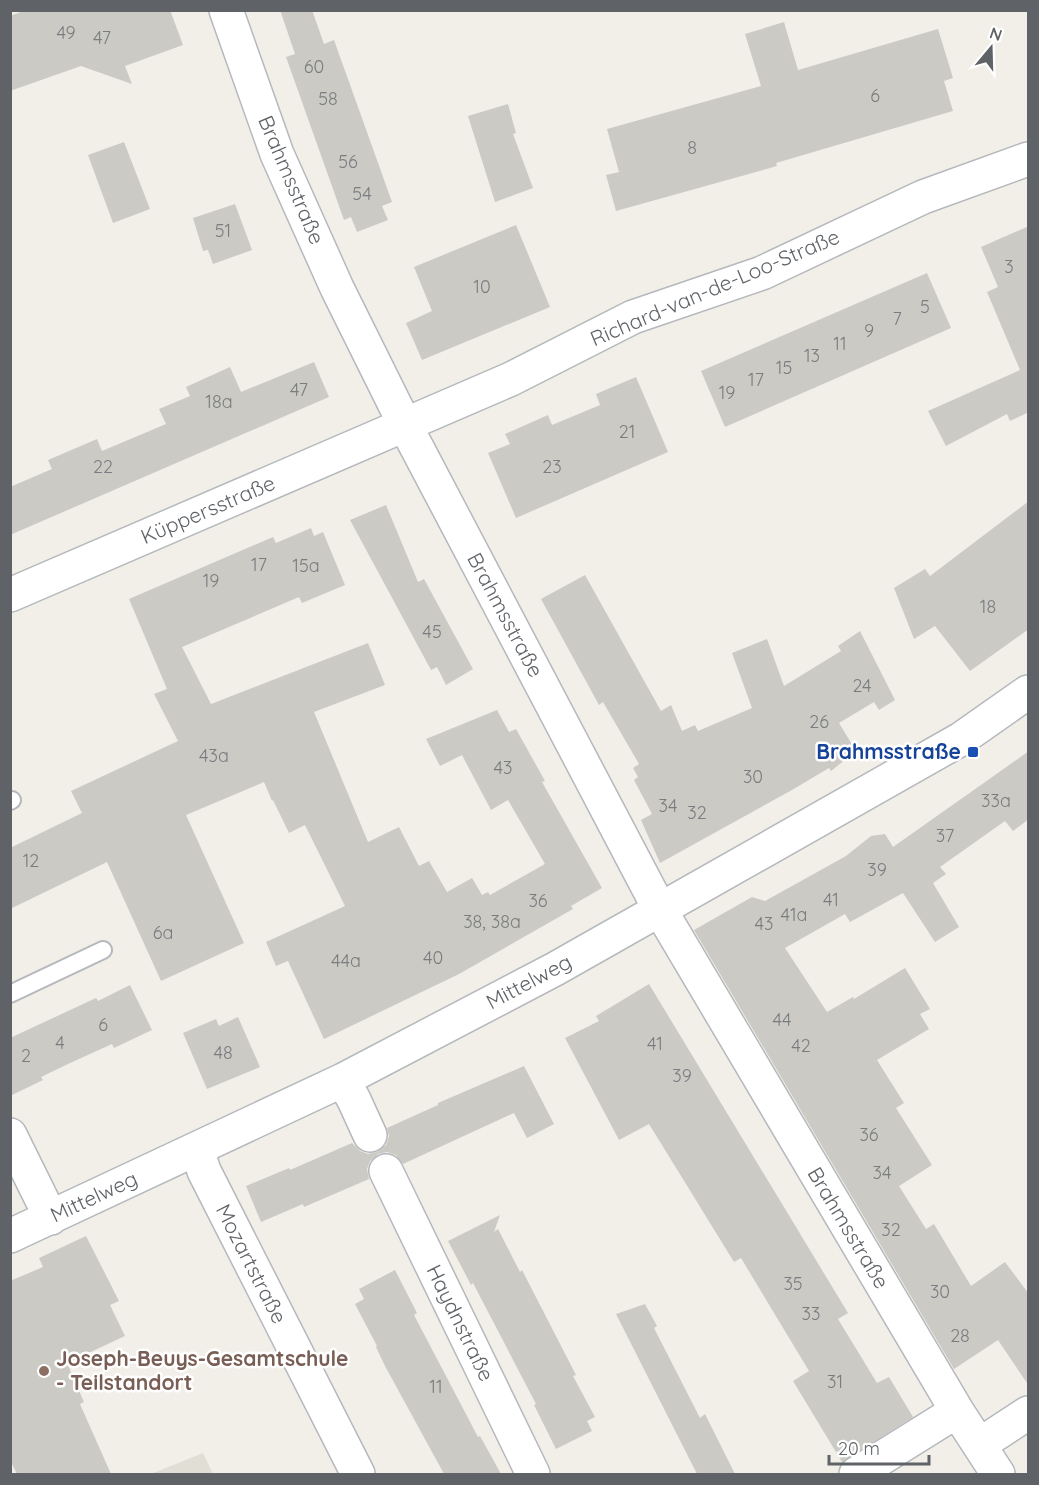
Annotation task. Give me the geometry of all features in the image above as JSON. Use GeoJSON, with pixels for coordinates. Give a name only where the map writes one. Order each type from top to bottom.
{"type":"FeatureCollection","features":[{"type":"Feature","properties":{"kind":"street","name":"Brahmsstraße"},"geometry":{"type":"LineString","coordinates":[[226,10],[277,154],[337,288],[405,425],[659,908],[957,1411],[998,1474]]}},
{"type":"Feature","properties":{"kind":"street","name":"Richard-van-de-Loo-Straße"},"geometry":{"type":"LineString","coordinates":[[405,425],[511,380],[633,317],[762,273],[923,197],[1029,159]]}},
{"type":"Feature","properties":{"kind":"street","name":"Küppersstraße"},"geometry":{"type":"LineString","coordinates":[[10,595],[405,425]]}},
{"type":"Feature","properties":{"kind":"street","name":"Mittelweg"},"geometry":{"type":"LineString","coordinates":[[10,1236],[343,1080],[555,969],[659,908],[961,739],[1029,692]]}},
{"type":"Feature","properties":{"kind":"street"},"geometry":{"type":"LineString","coordinates":[[343,1080],[370,1135]]}},
{"type":"Feature","properties":{"kind":"street"},"geometry":{"type":"LineString","coordinates":[[10,1135],[51,1218]]}},
{"type":"Feature","properties":{"kind":"street","name":"Mozartstraße"},"geometry":{"type":"LineString","coordinates":[[197,1149],[204,1171],[358,1474]]}},
{"type":"Feature","properties":{"kind":"street","name":"Haydnstraße"},"geometry":{"type":"LineString","coordinates":[[386,1171],[533,1474]]}},
{"type":"Feature","properties":{"kind":"street"},"geometry":{"type":"LineString","coordinates":[[856,1474],[957,1411]]}},
{"type":"Feature","properties":{"kind":"street"},"geometry":{"type":"LineString","coordinates":[[979,1445],[1029,1413]]}},
{"type":"Feature","properties":{"kind":"lane"},"geometry":{"type":"LineString","coordinates":[[10,994],[103,950]]}},
{"type":"Feature","properties":{"kind":"shaded area","name":"Joseph-Beuys-Gesamtschule - Teilstandort"},"geometry":{"type":"Polygon","coordinates":[[[203,1453],[213,1474],[151,1474],[203,1453]]]}},
{"type":"Feature","properties":{"kind":"building"},"geometry":{"type":"Polygon","coordinates":[[[26,10],[170,10],[183,45],[125,66],[132,84],[81,66],[10,91],[10,16],[26,10]]]}},
{"type":"Feature","properties":{"kind":"building"},"geometry":{"type":"Polygon","coordinates":[[[280,10],[312,10],[324,44],[334,40],[392,202],[382,206],[388,220],[357,232],[351,217],[344,220],[286,57],[295,54],[280,10]]]}},
{"type":"Feature","properties":{"kind":"building"},"geometry":{"type":"Polygon","coordinates":[[[784,22],[798,70],[938,29],[953,78],[944,81],[953,111],[776,163],[777,166],[616,211],[606,175],[619,172],[607,129],[761,86],[745,34],[784,22]]]}},
{"type":"Feature","properties":{"kind":"building"},"geometry":{"type":"Polygon","coordinates":[[[508,104],[516,133],[513,134],[533,188],[495,202],[468,116],[508,104]]]}},
{"type":"Feature","properties":{"kind":"building"},"geometry":{"type":"Polygon","coordinates":[[[124,142],[150,209],[113,223],[88,155],[124,142]]]}},
{"type":"Feature","properties":{"kind":"building"},"geometry":{"type":"Polygon","coordinates":[[[235,204],[252,250],[213,264],[208,250],[203,251],[193,218],[235,204]]]}},
{"type":"Feature","properties":{"kind":"building"},"geometry":{"type":"Polygon","coordinates":[[[516,225],[550,307],[422,360],[406,323],[432,311],[414,267],[516,225]]]}},
{"type":"Feature","properties":{"kind":"building"},"geometry":{"type":"Polygon","coordinates":[[[1029,226],[1029,412],[1010,421],[1007,414],[946,446],[928,411],[1020,370],[987,292],[998,287],[981,247],[1029,226]]]}},
{"type":"Feature","properties":{"kind":"building"},"geometry":{"type":"Polygon","coordinates":[[[927,273],[951,328],[725,427],[701,371],[927,273]]]}},
{"type":"Feature","properties":{"kind":"building"},"geometry":{"type":"Polygon","coordinates":[[[314,362],[329,397],[10,535],[10,487],[52,469],[48,460],[97,439],[102,451],[166,424],[159,409],[190,396],[186,387],[230,367],[241,392],[314,362]]]}},
{"type":"Feature","properties":{"kind":"building"},"geometry":{"type":"Polygon","coordinates":[[[636,377],[668,452],[516,518],[488,453],[510,444],[505,434],[548,415],[552,425],[600,405],[596,394],[636,377]]]}},
{"type":"Feature","properties":{"kind":"building"},"geometry":{"type":"Polygon","coordinates":[[[1029,501],[1029,629],[970,671],[935,626],[914,639],[894,588],[925,569],[930,576],[1029,501]]]}},
{"type":"Feature","properties":{"kind":"building"},"geometry":{"type":"Polygon","coordinates":[[[386,505],[418,582],[424,579],[473,669],[446,685],[437,667],[431,670],[350,520],[386,505]]]}},
{"type":"Feature","properties":{"kind":"building"},"geometry":{"type":"Polygon","coordinates":[[[311,528],[314,536],[323,532],[345,585],[302,603],[299,597],[182,647],[211,704],[368,643],[385,685],[314,712],[368,842],[399,827],[419,866],[429,861],[447,892],[472,878],[482,895],[488,892],[490,895],[545,864],[508,800],[491,810],[462,755],[440,766],[426,739],[497,710],[509,732],[516,729],[545,781],[542,782],[602,888],[571,906],[573,909],[459,974],[324,1039],[288,961],[276,966],[266,942],[345,906],[305,825],[289,833],[264,782],[186,815],[244,943],[161,981],[107,862],[10,909],[10,848],[82,813],[71,791],[178,741],[154,694],[167,689],[129,599],[273,537],[276,543],[311,528]]]}},
{"type":"Feature","properties":{"kind":"building"},"geometry":{"type":"Polygon","coordinates":[[[585,575],[661,711],[671,705],[682,731],[695,725],[698,731],[752,708],[732,653],[767,639],[784,686],[841,651],[838,646],[860,631],[895,700],[879,710],[874,702],[839,723],[856,751],[831,771],[829,768],[660,863],[641,820],[652,814],[634,780],[638,777],[633,768],[639,764],[603,702],[599,705],[541,599],[585,575]]]}},
{"type":"Feature","properties":{"kind":"building"},"geometry":{"type":"Polygon","coordinates":[[[1029,751],[1029,819],[1013,831],[1005,821],[940,867],[946,874],[933,883],[959,927],[935,942],[903,893],[850,922],[845,914],[785,948],[827,1012],[853,997],[854,999],[905,968],[930,1009],[920,1014],[929,1029],[877,1060],[904,1103],[896,1108],[932,1165],[899,1186],[926,1229],[934,1224],[971,1286],[1005,1262],[1029,1294],[1029,1386],[998,1340],[954,1369],[694,930],[752,897],[765,901],[846,856],[871,836],[885,834],[893,847],[1029,751]]]}},
{"type":"Feature","properties":{"kind":"building"},"geometry":{"type":"Polygon","coordinates":[[[649,984],[848,1313],[838,1319],[877,1383],[889,1377],[913,1417],[842,1462],[793,1381],[809,1371],[741,1258],[734,1262],[649,1124],[619,1140],[565,1038],[599,1021],[596,1016],[649,984]]]}},
{"type":"Feature","properties":{"kind":"building"},"geometry":{"type":"Polygon","coordinates":[[[130,985],[152,1030],[114,1048],[112,1044],[68,1064],[41,1077],[43,1080],[10,1096],[10,1038],[96,998],[98,1001],[130,985]]]}},
{"type":"Feature","properties":{"kind":"building"},"geometry":{"type":"Polygon","coordinates":[[[238,1017],[260,1067],[207,1089],[183,1033],[216,1019],[219,1026],[238,1017]]]}},
{"type":"Feature","properties":{"kind":"building"},"geometry":{"type":"Polygon","coordinates":[[[524,1066],[554,1124],[527,1138],[514,1113],[403,1164],[396,1155],[387,1152],[378,1154],[370,1161],[367,1169],[369,1179],[304,1207],[303,1204],[261,1222],[246,1186],[352,1143],[360,1151],[368,1154],[377,1152],[386,1145],[389,1136],[387,1128],[524,1066]]]}},
{"type":"Feature","properties":{"kind":"building"},"geometry":{"type":"Polygon","coordinates":[[[500,1215],[494,1232],[498,1229],[520,1272],[522,1270],[595,1417],[587,1421],[592,1431],[556,1449],[534,1405],[536,1404],[473,1283],[471,1285],[448,1241],[500,1215]]]}},
{"type":"Feature","properties":{"kind":"building","name":"Joseph-Beuys-Gesamtschule - Teilstandort"},"geometry":{"type":"Polygon","coordinates":[[[86,1236],[119,1301],[110,1305],[125,1336],[67,1363],[84,1402],[80,1404],[111,1474],[17,1474],[10,1460],[10,1281],[43,1267],[39,1258],[86,1236]]]}},
{"type":"Feature","properties":{"kind":"building"},"geometry":{"type":"Polygon","coordinates":[[[395,1270],[417,1313],[414,1315],[478,1437],[480,1436],[501,1474],[444,1474],[385,1366],[355,1304],[364,1299],[359,1289],[395,1270]]]}},
{"type":"Feature","properties":{"kind":"building"},"geometry":{"type":"Polygon","coordinates":[[[645,1304],[657,1326],[654,1328],[700,1418],[705,1414],[735,1474],[697,1474],[616,1314],[645,1304]]]}},
{"type":"Feature","properties":{"kind":"place","name":"Brahmsstraße"},"geometry":{"type":"Point","coordinates":[973,752]}},
{"type":"Feature","properties":{"kind":"place","name":"Joseph-Beuys-Gesamtschule - Teilstandort"},"geometry":{"type":"Point","coordinates":[44,1371]}}]}
